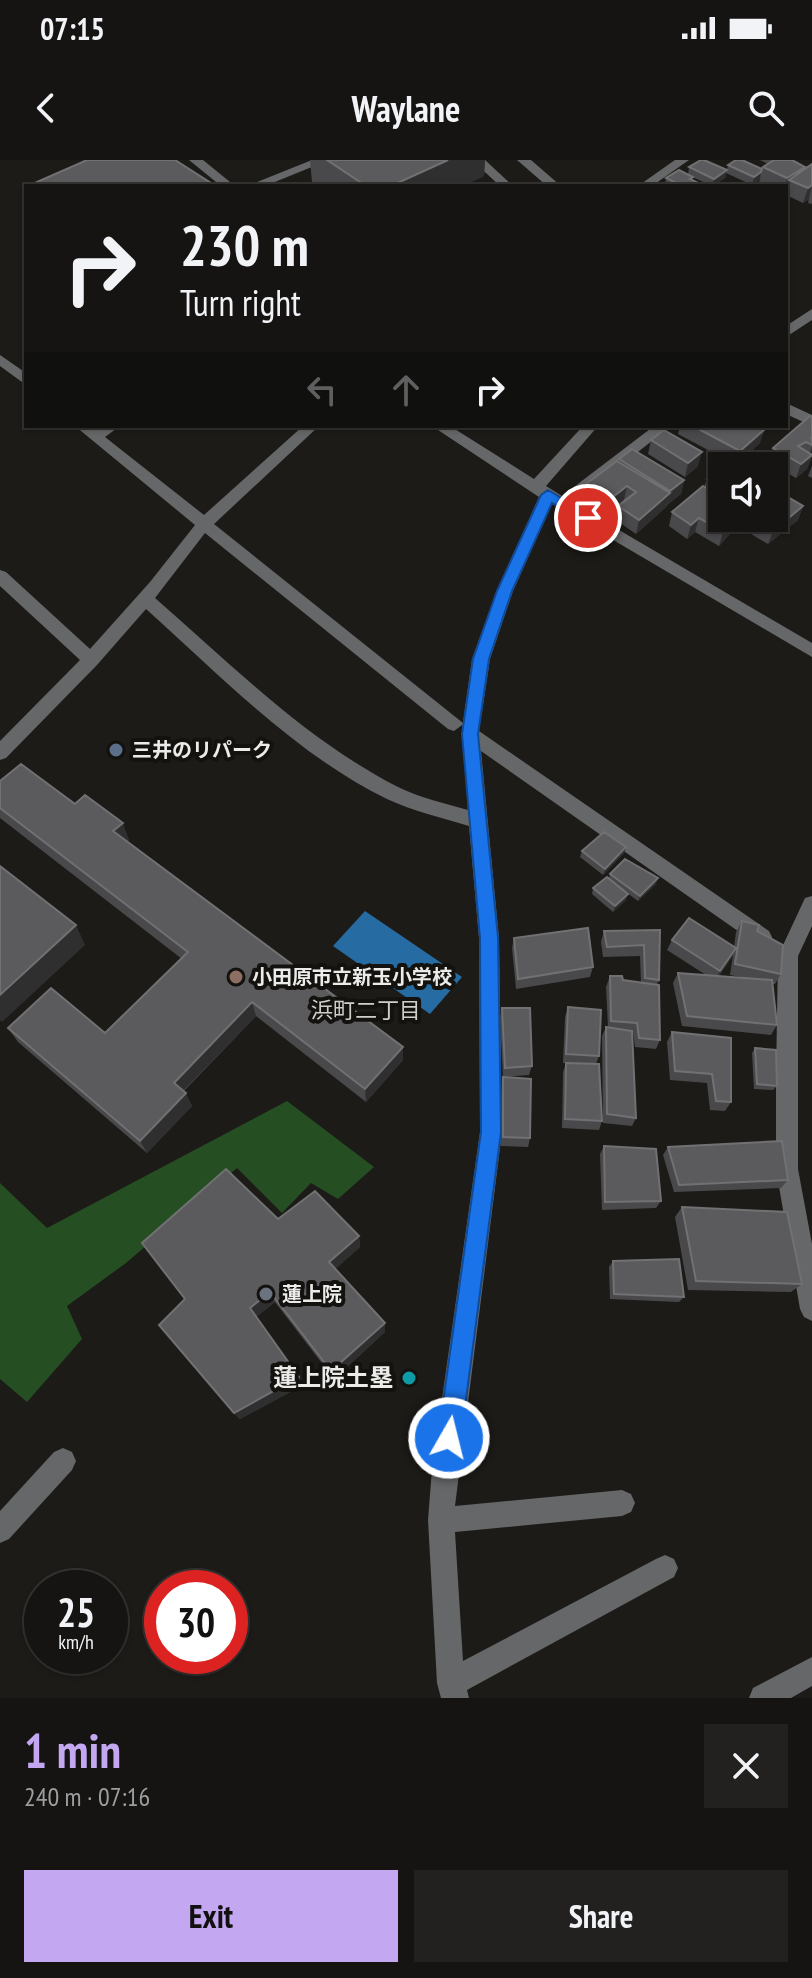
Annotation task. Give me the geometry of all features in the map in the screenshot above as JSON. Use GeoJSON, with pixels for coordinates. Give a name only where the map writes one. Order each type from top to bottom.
{"type":"FeatureCollection","features":[{"type":"Feature","properties":{"kind":"street"},"geometry":{"type":"LineString","coordinates":[[195,160],[226,184]]}},
{"type":"Feature","properties":{"kind":"street"},"geometry":{"type":"LineString","coordinates":[[258,184],[323,160]]}},
{"type":"Feature","properties":{"kind":"street"},"geometry":{"type":"LineString","coordinates":[[478,160],[505,184]]}},
{"type":"Feature","properties":{"kind":"street"},"geometry":{"type":"LineString","coordinates":[[523,160],[553,184]]}},
{"type":"Feature","properties":{"kind":"street"},"geometry":{"type":"LineString","coordinates":[[647,184],[683,160]]}},
{"type":"Feature","properties":{"kind":"street"},"geometry":{"type":"LineString","coordinates":[[788,331],[812,313]]}},
{"type":"Feature","properties":{"kind":"street"},"geometry":{"type":"LineString","coordinates":[[0,359],[24,378]]}},
{"type":"Feature","properties":{"kind":"street"},"geometry":{"type":"LineString","coordinates":[[788,409],[812,421]]}},
{"type":"Feature","properties":{"kind":"street"},"geometry":{"type":"LineString","coordinates":[[0,753],[91,660],[145,599],[204,524],[310,428]]}},
{"type":"Feature","properties":{"kind":"street"},"geometry":{"type":"LineString","coordinates":[[442,428],[812,651]]}},
{"type":"Feature","properties":{"kind":"street"},"geometry":{"type":"LineString","coordinates":[[590,428],[549,495],[505,591],[481,659],[462,729],[478,821],[489,938],[491,1132],[441,1520],[453,1690],[665,1568]]}},
{"type":"Feature","properties":{"kind":"street"},"geometry":{"type":"LineString","coordinates":[[549,495],[661,428]]}},
{"type":"Feature","properties":{"kind":"street"},"geometry":{"type":"LineString","coordinates":[[88,431],[462,729],[788,956]]}},
{"type":"Feature","properties":{"kind":"street"},"geometry":{"type":"LineString","coordinates":[[0,576],[91,660]]}},
{"type":"Feature","properties":{"kind":"street"},"geometry":{"type":"LineString","coordinates":[[145,599],[312,743],[393,793],[478,821]]}},
{"type":"Feature","properties":{"kind":"street"},"geometry":{"type":"LineString","coordinates":[[812,904],[788,956],[787,1169],[812,1309]]}},
{"type":"Feature","properties":{"kind":"street"},"geometry":{"type":"LineString","coordinates":[[0,1530],[63,1461]]}},
{"type":"Feature","properties":{"kind":"street"},"geometry":{"type":"LineString","coordinates":[[441,1520],[622,1503]]}},
{"type":"Feature","properties":{"kind":"street"},"geometry":{"type":"LineString","coordinates":[[763,1698],[812,1671]]}},
{"type":"Feature","properties":{"kind":"green space"},"geometry":{"type":"Polygon","coordinates":[[[287,1101],[374,1167],[338,1199],[311,1183],[282,1213],[237,1168],[126,1263],[67,1306],[82,1339],[27,1402],[0,1379],[0,1183],[47,1228],[287,1101]]]}},
{"type":"Feature","properties":{"kind":"water"},"geometry":{"type":"Polygon","coordinates":[[[365,911],[462,977],[430,1014],[333,946],[365,911]]]}},
{"type":"Feature","properties":{"kind":"building"},"geometry":{"type":"Polygon","coordinates":[[[87,160],[175,160],[212,184],[33,184],[87,160]]]}},
{"type":"Feature","properties":{"kind":"building"},"geometry":{"type":"Polygon","coordinates":[[[327,160],[448,160],[395,184],[363,184],[327,160]]]}},
{"type":"Feature","properties":{"kind":"building"},"geometry":{"type":"Polygon","coordinates":[[[701,160],[727,170],[714,179],[689,167],[701,160]]]}},
{"type":"Feature","properties":{"kind":"building"},"geometry":{"type":"Polygon","coordinates":[[[736,160],[762,169],[761,172],[754,177],[728,165],[736,160]]]}},
{"type":"Feature","properties":{"kind":"building"},"geometry":{"type":"Polygon","coordinates":[[[774,160],[792,160],[805,167],[787,178],[763,167],[774,160]]]}},
{"type":"Feature","properties":{"kind":"building"},"geometry":{"type":"Polygon","coordinates":[[[812,164],[812,185],[808,188],[789,180],[812,164]]]}},
{"type":"Feature","properties":{"kind":"building"},"geometry":{"type":"Polygon","coordinates":[[[679,170],[700,184],[678,184],[666,178],[679,170]]]}},
{"type":"Feature","properties":{"kind":"building"},"geometry":{"type":"Polygon","coordinates":[[[812,417],[812,445],[806,442],[798,446],[812,455],[801,464],[788,457],[788,452],[773,448],[812,417]]]}},
{"type":"Feature","properties":{"kind":"building"},"geometry":{"type":"Polygon","coordinates":[[[697,428],[765,429],[740,451],[697,428]]]}},
{"type":"Feature","properties":{"kind":"building"},"geometry":{"type":"Polygon","coordinates":[[[664,430],[702,452],[688,463],[651,440],[664,430]]]}},
{"type":"Feature","properties":{"kind":"building"},"geometry":{"type":"Polygon","coordinates":[[[632,449],[684,480],[670,491],[619,459],[632,449]]]}},
{"type":"Feature","properties":{"kind":"building"},"geometry":{"type":"Polygon","coordinates":[[[617,461],[670,493],[639,520],[618,506],[636,492],[627,486],[609,500],[586,484],[617,461]]]}},
{"type":"Feature","properties":{"kind":"building"},"geometry":{"type":"Polygon","coordinates":[[[703,486],[708,489],[708,523],[699,518],[691,525],[672,512],[703,486]]]}},
{"type":"Feature","properties":{"kind":"building"},"geometry":{"type":"Polygon","coordinates":[[[788,497],[803,506],[788,518],[788,497]]]}},
{"type":"Feature","properties":{"kind":"building"},"geometry":{"type":"Polygon","coordinates":[[[21,764],[75,804],[85,795],[123,823],[113,831],[403,1047],[365,1089],[252,1002],[174,1083],[186,1093],[140,1141],[8,1028],[51,988],[105,1033],[188,952],[0,808],[0,781],[21,764]]]}},
{"type":"Feature","properties":{"kind":"building"},"geometry":{"type":"Polygon","coordinates":[[[604,832],[626,847],[605,869],[582,851],[604,832]]]}},
{"type":"Feature","properties":{"kind":"building"},"geometry":{"type":"Polygon","coordinates":[[[625,859],[658,878],[640,896],[610,874],[625,859]]]}},
{"type":"Feature","properties":{"kind":"building"},"geometry":{"type":"Polygon","coordinates":[[[0,866],[76,925],[0,995],[0,866]]]}},
{"type":"Feature","properties":{"kind":"building"},"geometry":{"type":"Polygon","coordinates":[[[607,877],[628,894],[615,906],[593,888],[607,877]]]}},
{"type":"Feature","properties":{"kind":"building"},"geometry":{"type":"Polygon","coordinates":[[[689,918],[736,948],[720,971],[672,940],[689,918]]]}},
{"type":"Feature","properties":{"kind":"building"},"geometry":{"type":"Polygon","coordinates":[[[742,921],[759,925],[757,931],[783,945],[781,974],[735,964],[742,921]]]}},
{"type":"Feature","properties":{"kind":"building"},"geometry":{"type":"Polygon","coordinates":[[[588,928],[593,967],[518,979],[514,938],[588,928]]]}},
{"type":"Feature","properties":{"kind":"building"},"geometry":{"type":"Polygon","coordinates":[[[660,930],[659,980],[645,978],[644,945],[607,947],[604,931],[660,930]]]}},
{"type":"Feature","properties":{"kind":"building"},"geometry":{"type":"Polygon","coordinates":[[[678,973],[772,980],[777,1025],[687,1016],[678,973]]]}},
{"type":"Feature","properties":{"kind":"building"},"geometry":{"type":"Polygon","coordinates":[[[610,976],[659,985],[660,1040],[639,1038],[637,1023],[611,1021],[610,976]]]}},
{"type":"Feature","properties":{"kind":"building"},"geometry":{"type":"Polygon","coordinates":[[[568,1007],[601,1010],[599,1056],[566,1054],[568,1007]]]}},
{"type":"Feature","properties":{"kind":"building"},"geometry":{"type":"Polygon","coordinates":[[[502,1008],[530,1008],[532,1066],[505,1068],[502,1008]]]}},
{"type":"Feature","properties":{"kind":"building"},"geometry":{"type":"Polygon","coordinates":[[[606,1027],[632,1031],[636,1118],[607,1114],[606,1027]]]}},
{"type":"Feature","properties":{"kind":"building"},"geometry":{"type":"Polygon","coordinates":[[[672,1032],[731,1038],[731,1102],[716,1101],[712,1074],[675,1071],[672,1032]]]}},
{"type":"Feature","properties":{"kind":"building"},"geometry":{"type":"Polygon","coordinates":[[[755,1048],[776,1050],[777,1086],[757,1084],[755,1048]]]}},
{"type":"Feature","properties":{"kind":"building"},"geometry":{"type":"Polygon","coordinates":[[[566,1063],[599,1064],[602,1121],[565,1119],[566,1063]]]}},
{"type":"Feature","properties":{"kind":"building"},"geometry":{"type":"Polygon","coordinates":[[[503,1077],[531,1079],[530,1138],[503,1137],[503,1077]]]}},
{"type":"Feature","properties":{"kind":"building"},"geometry":{"type":"Polygon","coordinates":[[[782,1141],[788,1180],[679,1185],[668,1147],[782,1141]]]}},
{"type":"Feature","properties":{"kind":"building"},"geometry":{"type":"Polygon","coordinates":[[[604,1146],[656,1149],[661,1201],[605,1202],[604,1146]]]}},
{"type":"Feature","properties":{"kind":"building","name":"蓮上院"},"geometry":{"type":"Polygon","coordinates":[[[226,1169],[278,1219],[315,1191],[359,1236],[329,1262],[385,1323],[331,1371],[270,1292],[250,1308],[299,1377],[234,1413],[159,1325],[185,1299],[142,1243],[226,1169]]]}},
{"type":"Feature","properties":{"kind":"building"},"geometry":{"type":"Polygon","coordinates":[[[682,1207],[787,1212],[802,1284],[696,1281],[682,1207]]]}},
{"type":"Feature","properties":{"kind":"building"},"geometry":{"type":"Polygon","coordinates":[[[679,1259],[684,1297],[614,1294],[613,1261],[679,1259]]]}},
{"type":"Feature","properties":{"kind":"place","name":"三井のリパーク"},"geometry":{"type":"Point","coordinates":[116,750]}},
{"type":"Feature","properties":{"kind":"place","name":"小田原市立新玉小学校"},"geometry":{"type":"Point","coordinates":[236,977]}},
{"type":"Feature","properties":{"kind":"place","name":"蓮上院"},"geometry":{"type":"Point","coordinates":[266,1294]}},
{"type":"Feature","properties":{"kind":"place","name":"蓮上院土塁"},"geometry":{"type":"Point","coordinates":[409,1378]}},
{"type":"Feature","properties":{"kind":"district","name":"浜町二丁目"},"geometry":{"type":"Point","coordinates":[366,1010]}},
{"type":"Feature","properties":{"kind":"route"},"geometry":{"type":"LineString","coordinates":[[449,1438],[491,1132],[489,938],[470,734],[481,659],[505,591],[548,495],[588,518]]}}]}
